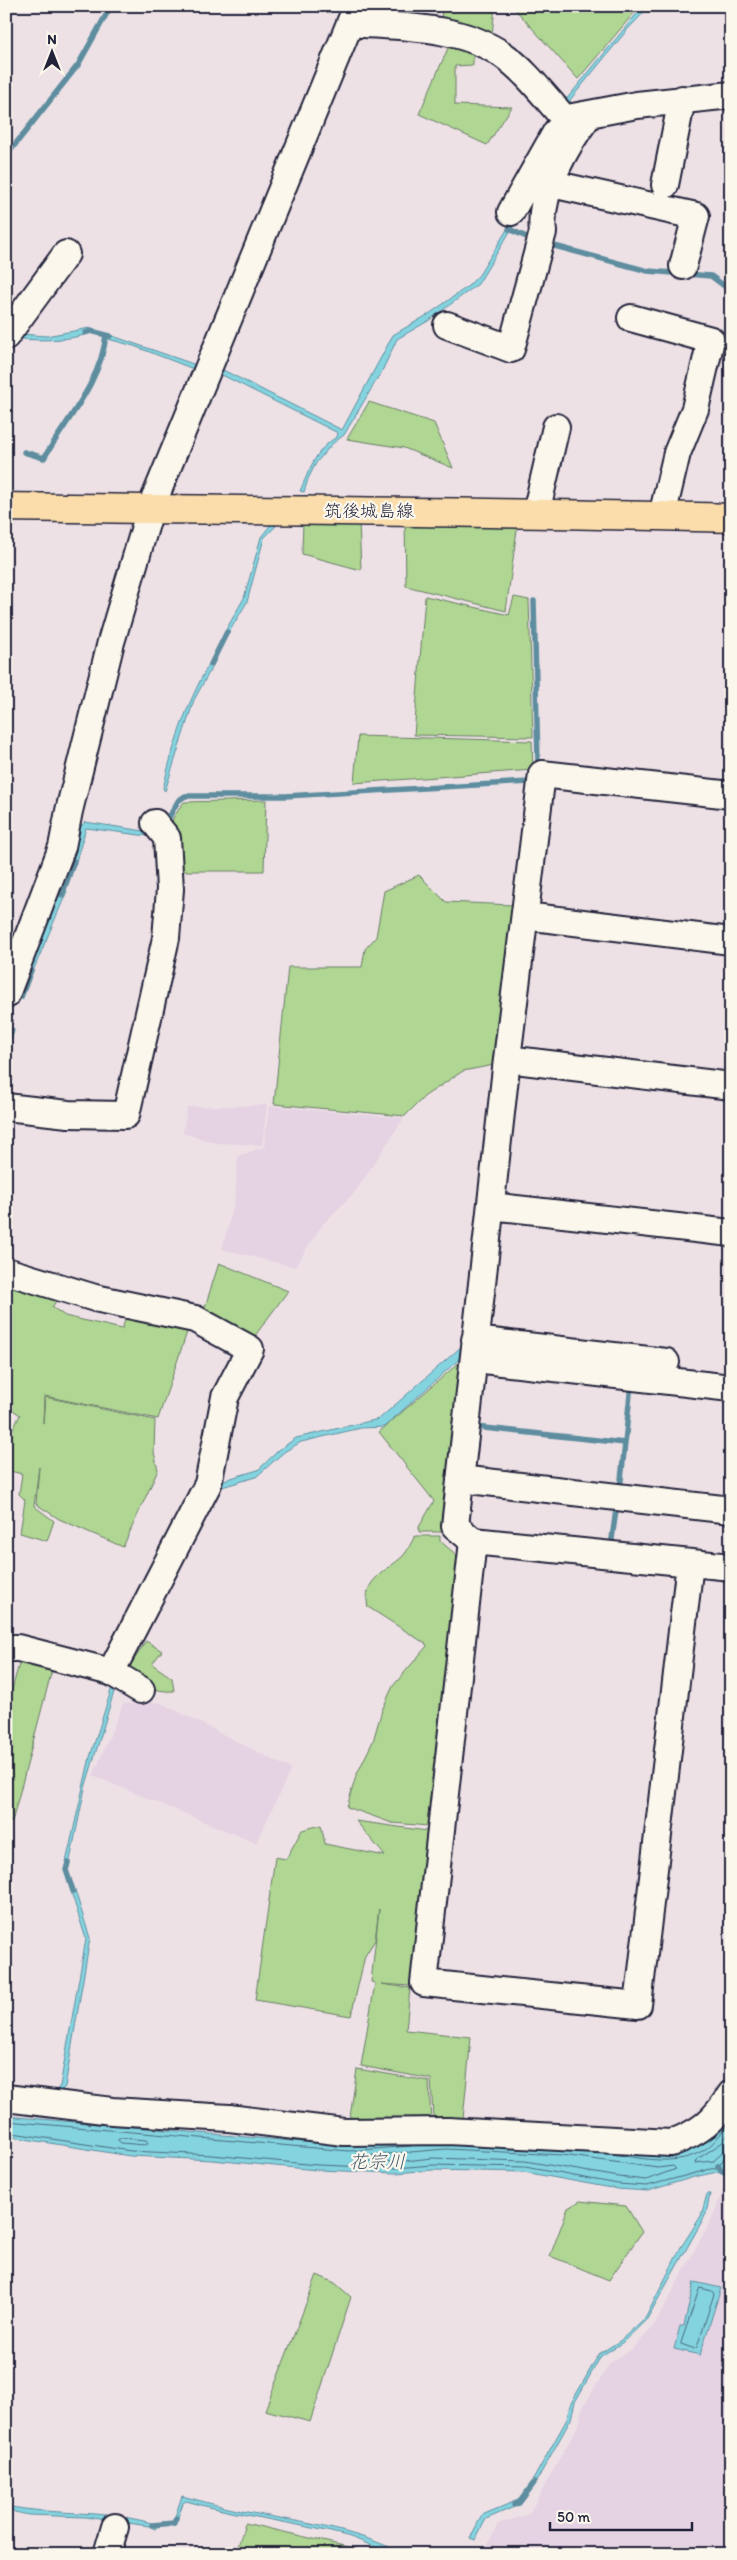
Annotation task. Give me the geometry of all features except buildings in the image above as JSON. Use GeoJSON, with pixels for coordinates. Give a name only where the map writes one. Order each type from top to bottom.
{"type":"FeatureCollection","features":[{"type":"Feature","properties":{"kind":"main road","name":"筑後城島線"},"geometry":{"type":"LineString","coordinates":[[6,507],[536,513],[731,518]]}},
{"type":"Feature","properties":{"kind":"street"},"geometry":{"type":"LineString","coordinates":[[6,995],[62,847],[69,811],[111,642],[150,510],[354,15],[442,31],[473,39],[502,55],[577,117]]}},
{"type":"Feature","properties":{"kind":"street"},"geometry":{"type":"LineString","coordinates":[[511,212],[577,117],[633,106],[731,95]]}},
{"type":"Feature","properties":{"kind":"street"},"geometry":{"type":"LineString","coordinates":[[665,185],[682,99]]}},
{"type":"Feature","properties":{"kind":"street"},"geometry":{"type":"LineString","coordinates":[[447,325],[511,349],[543,232],[541,219],[577,117]]}},
{"type":"Feature","properties":{"kind":"street"},"geometry":{"type":"LineString","coordinates":[[552,184],[696,216],[684,266]]}},
{"type":"Feature","properties":{"kind":"street"},"geometry":{"type":"LineString","coordinates":[[6,336],[66,254]]}},
{"type":"Feature","properties":{"kind":"street"},"geometry":{"type":"LineString","coordinates":[[631,318],[711,340],[696,409],[677,453],[662,516]]}},
{"type":"Feature","properties":{"kind":"street"},"geometry":{"type":"LineString","coordinates":[[536,513],[556,427]]}},
{"type":"Feature","properties":{"kind":"street"},"geometry":{"type":"LineString","coordinates":[[731,794],[542,774],[507,1059],[455,1526],[473,1541],[731,1566]]}},
{"type":"Feature","properties":{"kind":"street"},"geometry":{"type":"LineString","coordinates":[[6,1107],[68,1114],[126,1115],[166,938],[170,889],[167,838],[155,823]]}},
{"type":"Feature","properties":{"kind":"street"},"geometry":{"type":"LineString","coordinates":[[525,916],[731,941]]}},
{"type":"Feature","properties":{"kind":"street"},"geometry":{"type":"LineString","coordinates":[[507,1059],[731,1086]]}},
{"type":"Feature","properties":{"kind":"street"},"geometry":{"type":"LineString","coordinates":[[491,1206],[731,1233]]}},
{"type":"Feature","properties":{"kind":"street"},"geometry":{"type":"LineString","coordinates":[[6,1271],[96,1298],[195,1319],[250,1349],[225,1397],[208,1484],[111,1672]]}},
{"type":"Feature","properties":{"kind":"street"},"geometry":{"type":"LineString","coordinates":[[474,1349],[731,1370]]}},
{"type":"Feature","properties":{"kind":"street"},"geometry":{"type":"LineString","coordinates":[[474,1349],[731,1388]]}},
{"type":"Feature","properties":{"kind":"street"},"geometry":{"type":"LineString","coordinates":[[460,1479],[731,1510]]}},
{"type":"Feature","properties":{"kind":"street"},"geometry":{"type":"LineString","coordinates":[[473,1541],[424,1983],[638,2005],[690,1563]]}},
{"type":"Feature","properties":{"kind":"street"},"geometry":{"type":"LineString","coordinates":[[6,1648],[18,1648],[111,1672],[141,1690]]}},
{"type":"Feature","properties":{"kind":"street"},"geometry":{"type":"LineString","coordinates":[[6,2098],[112,2111],[229,2118],[344,2132],[448,2131],[671,2143],[693,2135],[715,2118],[731,2094]]}},
{"type":"Feature","properties":{"kind":"street"},"geometry":{"type":"LineString","coordinates":[[107,2554],[115,2527]]}},
{"type":"Feature","properties":{"kind":"shaded area"},"geometry":{"type":"Polygon","coordinates":[[[267,1105],[262,1145],[216,1143],[183,1133],[187,1107],[267,1105]]]}},
{"type":"Feature","properties":{"kind":"shaded area"},"geometry":{"type":"Polygon","coordinates":[[[269,1106],[404,1118],[355,1192],[322,1225],[295,1267],[222,1249],[235,1199],[238,1156],[264,1147],[269,1106]]]}},
{"type":"Feature","properties":{"kind":"shaded area"},"geometry":{"type":"Polygon","coordinates":[[[159,1702],[291,1769],[256,1843],[93,1776],[123,1704],[159,1702]]]}},
{"type":"Feature","properties":{"kind":"shaded area"},"geometry":{"type":"Polygon","coordinates":[[[729,2176],[731,2176],[731,2554],[483,2554],[498,2524],[529,2514],[580,2422],[581,2410],[610,2363],[632,2349],[655,2324],[713,2216],[729,2176]]]}},
{"type":"Feature","properties":{"kind":"green space"},"geometry":{"type":"Polygon","coordinates":[[[442,6],[495,6],[492,35],[441,23],[442,6]]]}},
{"type":"Feature","properties":{"kind":"green space"},"geometry":{"type":"Polygon","coordinates":[[[514,6],[640,6],[578,79],[514,6]]]}},
{"type":"Feature","properties":{"kind":"green space"},"geometry":{"type":"Polygon","coordinates":[[[452,39],[473,47],[473,65],[455,66],[455,105],[512,107],[487,145],[419,114],[452,39]]]}},
{"type":"Feature","properties":{"kind":"green space"},"geometry":{"type":"Polygon","coordinates":[[[369,402],[434,423],[453,468],[404,448],[347,439],[369,402]]]}},
{"type":"Feature","properties":{"kind":"green space"},"geometry":{"type":"Polygon","coordinates":[[[303,520],[359,521],[361,570],[302,554],[303,520]]]}},
{"type":"Feature","properties":{"kind":"green space"},"geometry":{"type":"Polygon","coordinates":[[[405,522],[518,522],[506,611],[406,586],[405,522]]]}},
{"type":"Feature","properties":{"kind":"green space"},"geometry":{"type":"Polygon","coordinates":[[[425,596],[509,615],[514,597],[529,600],[533,737],[414,735],[425,596]]]}},
{"type":"Feature","properties":{"kind":"green space"},"geometry":{"type":"Polygon","coordinates":[[[358,736],[532,741],[533,770],[354,783],[358,736]]]}},
{"type":"Feature","properties":{"kind":"green space"},"geometry":{"type":"Polygon","coordinates":[[[266,800],[264,871],[174,871],[171,829],[173,818],[184,802],[266,800]]]}},
{"type":"Feature","properties":{"kind":"green space"},"geometry":{"type":"Polygon","coordinates":[[[419,875],[446,902],[513,905],[494,1065],[463,1071],[425,1096],[405,1116],[274,1104],[288,967],[362,967],[365,949],[376,937],[384,891],[419,875]]]}},
{"type":"Feature","properties":{"kind":"green space"},"geometry":{"type":"Polygon","coordinates":[[[219,1263],[288,1291],[251,1341],[202,1316],[219,1263]]]}},
{"type":"Feature","properties":{"kind":"green space"},"geometry":{"type":"Polygon","coordinates":[[[12,1287],[59,1297],[52,1307],[65,1316],[122,1329],[127,1314],[188,1329],[158,1419],[44,1396],[43,1423],[45,1397],[155,1420],[154,1452],[158,1470],[123,1547],[59,1519],[36,1504],[39,1467],[34,1506],[54,1521],[47,1541],[20,1533],[25,1500],[19,1494],[22,1474],[6,1470],[6,1443],[20,1415],[6,1405],[6,1299],[12,1287]]]}},
{"type":"Feature","properties":{"kind":"green space"},"geometry":{"type":"Polygon","coordinates":[[[461,1361],[442,1532],[419,1532],[419,1527],[434,1501],[379,1432],[461,1361]]]}},
{"type":"Feature","properties":{"kind":"green space"},"geometry":{"type":"Polygon","coordinates":[[[415,1536],[440,1536],[440,1541],[459,1557],[429,1826],[392,1823],[347,1807],[356,1776],[373,1741],[382,1710],[393,1686],[427,1646],[368,1607],[367,1598],[368,1590],[372,1583],[403,1556],[415,1536]]]}},
{"type":"Feature","properties":{"kind":"green space"},"geometry":{"type":"Polygon","coordinates":[[[146,1641],[162,1651],[152,1664],[172,1678],[174,1691],[154,1689],[125,1674],[146,1641]]]}},
{"type":"Feature","properties":{"kind":"green space"},"geometry":{"type":"Polygon","coordinates":[[[21,1657],[53,1666],[12,1822],[6,1821],[6,1711],[21,1657]]]}},
{"type":"Feature","properties":{"kind":"green space"},"geometry":{"type":"Polygon","coordinates":[[[356,1821],[427,1831],[411,1986],[381,1984],[410,1988],[406,2030],[471,2037],[463,2119],[433,2117],[431,2079],[361,2066],[375,1983],[371,1982],[379,1909],[375,1940],[365,1956],[351,2016],[255,2000],[275,1857],[286,1859],[302,1830],[321,1825],[325,1844],[385,1856],[356,1821]]]}},
{"type":"Feature","properties":{"kind":"green space"},"geometry":{"type":"Polygon","coordinates":[[[357,2069],[429,2081],[431,2123],[349,2124],[357,2069]]]}},
{"type":"Feature","properties":{"kind":"green space"},"geometry":{"type":"Polygon","coordinates":[[[580,2201],[626,2206],[642,2232],[609,2280],[550,2256],[568,2208],[580,2201]]]}},
{"type":"Feature","properties":{"kind":"green space"},"geometry":{"type":"Polygon","coordinates":[[[317,2275],[335,2283],[351,2297],[310,2422],[265,2410],[317,2275]]]}},
{"type":"Feature","properties":{"kind":"green space"},"geometry":{"type":"Polygon","coordinates":[[[245,2523],[357,2549],[355,2554],[236,2554],[245,2523]]]}},
{"type":"Feature","properties":{"kind":"water"},"geometry":{"type":"Polygon","coordinates":[[[643,6],[650,6],[628,29],[570,100],[573,111],[565,101],[643,6]]]}},
{"type":"Feature","properties":{"kind":"water"},"geometry":{"type":"Polygon","coordinates":[[[555,158],[478,284],[428,321],[397,339],[383,369],[344,435],[332,444],[316,463],[304,492],[300,491],[318,454],[337,437],[338,433],[216,372],[219,368],[342,430],[393,335],[429,314],[467,287],[479,275],[548,160],[555,158]]]}},
{"type":"Feature","properties":{"kind":"water"},"geometry":{"type":"Polygon","coordinates":[[[90,328],[92,333],[66,339],[21,339],[21,334],[46,336],[90,328]]]}},
{"type":"Feature","properties":{"kind":"water"},"geometry":{"type":"Polygon","coordinates":[[[104,333],[199,366],[196,370],[134,346],[104,338],[104,333]]]}},
{"type":"Feature","properties":{"kind":"water"},"geometry":{"type":"Polygon","coordinates":[[[272,523],[276,526],[264,538],[247,602],[225,639],[222,637],[244,598],[261,537],[272,523]]]}},
{"type":"Feature","properties":{"kind":"water"},"geometry":{"type":"Polygon","coordinates":[[[213,657],[217,658],[194,700],[165,791],[163,789],[167,771],[177,737],[196,689],[213,657]]]}},
{"type":"Feature","properties":{"kind":"water"},"geometry":{"type":"Polygon","coordinates":[[[85,822],[157,833],[155,837],[86,828],[74,868],[70,867],[81,826],[85,822]]]}},
{"type":"Feature","properties":{"kind":"water"},"geometry":{"type":"Polygon","coordinates":[[[61,889],[67,891],[30,978],[26,976],[61,889]]]}},
{"type":"Feature","properties":{"kind":"water"},"geometry":{"type":"Polygon","coordinates":[[[471,1343],[731,1374],[731,1383],[466,1353],[384,1427],[361,1428],[301,1442],[284,1452],[256,1477],[222,1487],[123,1675],[221,1481],[258,1470],[280,1449],[296,1438],[379,1419],[462,1346],[471,1343]]]}},
{"type":"Feature","properties":{"kind":"water"},"geometry":{"type":"Polygon","coordinates":[[[113,1684],[116,1685],[85,1788],[68,1870],[64,1871],[90,1757],[113,1684]]]}},
{"type":"Feature","properties":{"kind":"water"},"geometry":{"type":"Polygon","coordinates":[[[73,1884],[90,1938],[65,2087],[59,2093],[6,2089],[6,2085],[55,2091],[60,2086],[86,1939],[69,1885],[73,1884]]]}},
{"type":"Feature","properties":{"kind":"water","name":"花宗川"},"geometry":{"type":"Polygon","coordinates":[[[731,2105],[731,2158],[722,2171],[694,2177],[648,2191],[617,2189],[524,2172],[432,2170],[396,2173],[317,2170],[212,2160],[130,2156],[6,2136],[6,2116],[349,2146],[445,2138],[614,2149],[659,2157],[684,2153],[716,2134],[731,2105]]]}},
{"type":"Feature","properties":{"kind":"water"},"geometry":{"type":"Polygon","coordinates":[[[707,2194],[710,2194],[706,2214],[647,2319],[623,2342],[601,2356],[575,2402],[571,2419],[532,2489],[529,2487],[567,2419],[570,2405],[599,2354],[621,2340],[646,2317],[681,2247],[701,2216],[707,2194]]]}},
{"type":"Feature","properties":{"kind":"water"},"geometry":{"type":"Polygon","coordinates":[[[694,2282],[721,2288],[700,2355],[674,2349],[680,2326],[684,2326],[694,2282]]]}},
{"type":"Feature","properties":{"kind":"water"},"geometry":{"type":"Polygon","coordinates":[[[182,2496],[345,2532],[385,2545],[404,2554],[382,2550],[347,2536],[186,2501],[183,2503],[175,2525],[172,2525],[182,2496]]]}},
{"type":"Feature","properties":{"kind":"water"},"geometry":{"type":"Polygon","coordinates":[[[518,2500],[521,2504],[486,2519],[475,2540],[470,2538],[482,2515],[518,2500]]]}},
{"type":"Feature","properties":{"kind":"water"},"geometry":{"type":"Polygon","coordinates":[[[6,2506],[121,2517],[158,2525],[155,2529],[149,2526],[85,2517],[28,2515],[6,2510],[6,2506]]]}},
{"type":"Feature","properties":{"kind":"waterway"},"geometry":{"type":"LineString","coordinates":[[6,156],[78,65],[111,6]]}},
{"type":"Feature","properties":{"kind":"waterway"},"geometry":{"type":"LineString","coordinates":[[509,229],[533,240]]}},
{"type":"Feature","properties":{"kind":"waterway"},"geometry":{"type":"LineString","coordinates":[[547,244],[648,271],[711,276],[731,291]]}},
{"type":"Feature","properties":{"kind":"waterway"},"geometry":{"type":"LineString","coordinates":[[85,333],[91,331],[110,336]]}},
{"type":"Feature","properties":{"kind":"waterway"},"geometry":{"type":"LineString","coordinates":[[24,452],[44,458],[82,400],[97,369],[106,335]]}},
{"type":"Feature","properties":{"kind":"waterway"},"geometry":{"type":"LineString","coordinates":[[534,601],[538,764],[543,764]]}},
{"type":"Feature","properties":{"kind":"waterway"},"geometry":{"type":"LineString","coordinates":[[211,664],[227,632]]}},
{"type":"Feature","properties":{"kind":"waterway"},"geometry":{"type":"LineString","coordinates":[[166,823],[178,801],[185,796],[285,796],[530,782],[530,785]]}},
{"type":"Feature","properties":{"kind":"waterway"},"geometry":{"type":"LineString","coordinates":[[62,895],[74,861]]}},
{"type":"Feature","properties":{"kind":"waterway"},"geometry":{"type":"LineString","coordinates":[[21,997],[31,970]]}},
{"type":"Feature","properties":{"kind":"waterway"},"geometry":{"type":"LineString","coordinates":[[6,1048],[12,1030]]}},
{"type":"Feature","properties":{"kind":"waterway"},"geometry":{"type":"LineString","coordinates":[[475,1427],[625,1443],[631,1384]]}},
{"type":"Feature","properties":{"kind":"waterway"},"geometry":{"type":"LineString","coordinates":[[620,1489],[625,1443]]}},
{"type":"Feature","properties":{"kind":"waterway"},"geometry":{"type":"LineString","coordinates":[[611,1546],[617,1503]]}},
{"type":"Feature","properties":{"kind":"waterway"},"geometry":{"type":"LineString","coordinates":[[68,1863],[66,1870],[73,1891]]}},
{"type":"Feature","properties":{"kind":"waterway"},"geometry":{"type":"LineString","coordinates":[[718,2166],[722,2171],[731,2173]]}},
{"type":"Feature","properties":{"kind":"waterway"},"geometry":{"type":"LineString","coordinates":[[514,2505],[519,2503],[534,2483]]}},
{"type":"Feature","properties":{"kind":"waterway"},"geometry":{"type":"LineString","coordinates":[[152,2525],[174,2523],[176,2518]]}}]}
